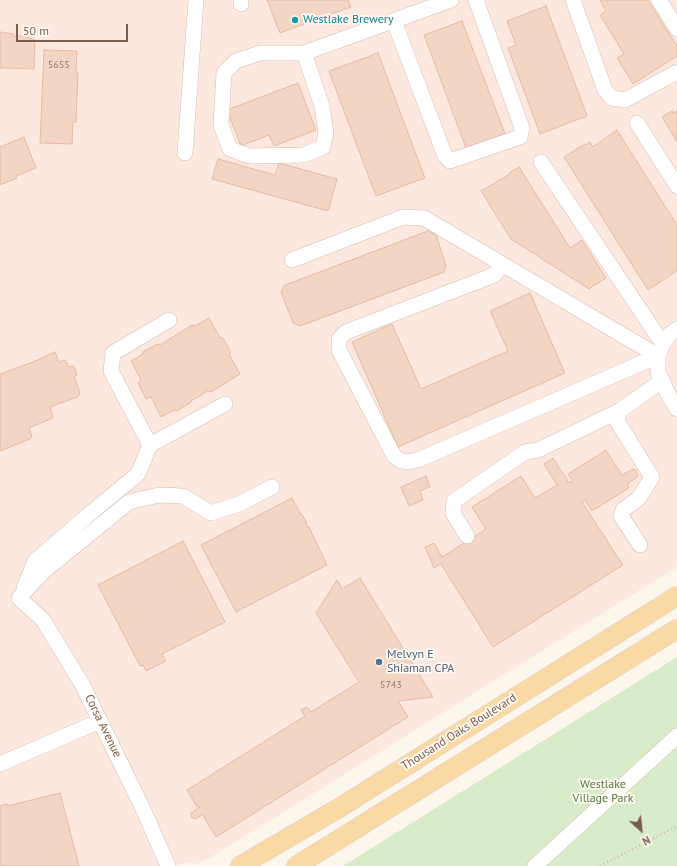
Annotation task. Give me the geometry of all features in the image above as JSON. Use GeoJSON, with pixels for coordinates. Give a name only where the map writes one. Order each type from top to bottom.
{"type":"FeatureCollection","features":[{"type":"Feature","properties":{"kind":"main road","name":"Thousand Oaks Boulevard"},"geometry":{"type":"LineString","coordinates":[[240,866],[339,808],[677,596]]}},
{"type":"Feature","properties":{"kind":"main road"},"geometry":{"type":"LineString","coordinates":[[296,866],[677,628]]}},
{"type":"Feature","properties":{"kind":"street"},"geometry":{"type":"LineString","coordinates":[[185,154],[196,0]]}},
{"type":"Feature","properties":{"kind":"street"},"geometry":{"type":"LineString","coordinates":[[304,53],[322,106],[326,133],[323,147],[304,155],[249,156],[230,149],[221,125],[224,72],[236,61],[260,53],[304,53],[451,0]]}},
{"type":"Feature","properties":{"kind":"street"},"geometry":{"type":"LineString","coordinates":[[394,21],[445,156],[450,161],[520,136],[522,128],[476,0]]}},
{"type":"Feature","properties":{"kind":"street"},"geometry":{"type":"LineString","coordinates":[[573,0],[605,90],[612,98],[625,100],[677,72]]}},
{"type":"Feature","properties":{"kind":"street"},"geometry":{"type":"LineString","coordinates":[[659,0],[677,29]]}},
{"type":"Feature","properties":{"kind":"street"},"geometry":{"type":"LineString","coordinates":[[637,123],[677,186]]}},
{"type":"Feature","properties":{"kind":"street"},"geometry":{"type":"LineString","coordinates":[[541,162],[661,350]]}},
{"type":"Feature","properties":{"kind":"street"},"geometry":{"type":"LineString","coordinates":[[292,260],[403,217],[424,218],[503,265],[661,350]]}},
{"type":"Feature","properties":{"kind":"street"},"geometry":{"type":"LineString","coordinates":[[503,265],[494,275],[346,332],[339,339],[339,350],[394,456],[401,461],[409,462],[420,459],[661,350]]}},
{"type":"Feature","properties":{"kind":"street"},"geometry":{"type":"LineString","coordinates":[[150,445],[111,371],[113,353],[169,320]]}},
{"type":"Feature","properties":{"kind":"street"},"geometry":{"type":"LineString","coordinates":[[677,329],[670,334],[661,350],[658,372],[677,409]]}},
{"type":"Feature","properties":{"kind":"street"},"geometry":{"type":"LineString","coordinates":[[467,536],[453,513],[454,501],[525,452],[538,450],[619,411],[662,381]]}},
{"type":"Feature","properties":{"kind":"street"},"geometry":{"type":"LineString","coordinates":[[19,598],[35,561],[138,474],[150,445],[225,404]]}},
{"type":"Feature","properties":{"kind":"street"},"geometry":{"type":"LineString","coordinates":[[619,411],[617,421],[652,477],[639,498],[623,510],[621,516],[640,545]]}},
{"type":"Feature","properties":{"kind":"street"},"geometry":{"type":"LineString","coordinates":[[19,598],[44,571],[129,502],[158,495],[183,496],[210,513],[239,504],[272,487]]}},
{"type":"Feature","properties":{"kind":"street","name":"Corsa Avenue"},"geometry":{"type":"LineString","coordinates":[[19,598],[43,620],[82,684],[143,809],[168,866]]}},
{"type":"Feature","properties":{"kind":"street"},"geometry":{"type":"LineString","coordinates":[[0,764],[100,721]]}},
{"type":"Feature","properties":{"kind":"street"},"geometry":{"type":"LineString","coordinates":[[535,866],[677,736]]}},
{"type":"Feature","properties":{"kind":"path"},"geometry":{"type":"LineString","coordinates":[[600,866],[677,826]]}},
{"type":"Feature","properties":{"kind":"shaded area"},"geometry":{"type":"Polygon","coordinates":[[[0,0],[677,0],[677,567],[208,859],[197,864],[186,862],[177,866],[0,866],[0,0]]]}},
{"type":"Feature","properties":{"kind":"green space","name":"Westlake Village Park"},"geometry":{"type":"Polygon","coordinates":[[[677,657],[677,866],[343,866],[677,657]]]}},
{"type":"Feature","properties":{"kind":"building","name":"Westlake Brewery"},"geometry":{"type":"Polygon","coordinates":[[[267,0],[348,0],[351,7],[280,33],[267,0]]]}},
{"type":"Feature","properties":{"kind":"building"},"geometry":{"type":"Polygon","coordinates":[[[600,0],[648,0],[677,46],[677,56],[633,84],[617,58],[624,54],[600,15],[606,11],[600,0]]]}},
{"type":"Feature","properties":{"kind":"building"},"geometry":{"type":"Polygon","coordinates":[[[546,6],[587,116],[540,134],[508,48],[516,45],[507,21],[546,6]]]}},
{"type":"Feature","properties":{"kind":"building"},"geometry":{"type":"Polygon","coordinates":[[[462,21],[505,134],[466,148],[424,35],[462,21]]]}},
{"type":"Feature","properties":{"kind":"building"},"geometry":{"type":"Polygon","coordinates":[[[0,32],[14,34],[14,36],[24,36],[35,40],[34,69],[0,68],[0,32]]]}},
{"type":"Feature","properties":{"kind":"building"},"geometry":{"type":"Polygon","coordinates":[[[44,50],[77,51],[76,73],[78,73],[76,122],[73,122],[72,144],[40,143],[44,50]]]}},
{"type":"Feature","properties":{"kind":"building"},"geometry":{"type":"Polygon","coordinates":[[[378,53],[425,178],[376,196],[329,71],[378,53]]]}},
{"type":"Feature","properties":{"kind":"building"},"geometry":{"type":"Polygon","coordinates":[[[298,83],[316,130],[274,146],[269,135],[241,146],[227,110],[298,83]]]}},
{"type":"Feature","properties":{"kind":"building"},"geometry":{"type":"Polygon","coordinates":[[[672,111],[673,113],[677,111],[677,142],[662,117],[672,111]]]}},
{"type":"Feature","properties":{"kind":"building"},"geometry":{"type":"Polygon","coordinates":[[[617,130],[677,225],[677,271],[648,290],[564,157],[590,142],[593,147],[617,130]]]}},
{"type":"Feature","properties":{"kind":"building"},"geometry":{"type":"Polygon","coordinates":[[[24,137],[36,168],[16,176],[17,178],[0,185],[0,147],[24,137]]]}},
{"type":"Feature","properties":{"kind":"building"},"geometry":{"type":"Polygon","coordinates":[[[218,159],[275,175],[279,163],[337,179],[328,211],[212,179],[218,159]]]}},
{"type":"Feature","properties":{"kind":"building"},"geometry":{"type":"Polygon","coordinates":[[[519,167],[570,248],[582,240],[606,278],[589,289],[511,239],[481,191],[519,167]]]}},
{"type":"Feature","properties":{"kind":"building"},"geometry":{"type":"Polygon","coordinates":[[[428,231],[436,235],[446,265],[444,272],[300,326],[293,323],[281,292],[285,285],[428,231]]]}},
{"type":"Feature","properties":{"kind":"building"},"geometry":{"type":"Polygon","coordinates":[[[530,293],[565,373],[398,447],[352,342],[392,324],[421,389],[508,351],[490,311],[530,293]]]}},
{"type":"Feature","properties":{"kind":"building"},"geometry":{"type":"Polygon","coordinates":[[[209,318],[220,338],[223,338],[231,352],[229,354],[240,374],[211,392],[208,391],[177,411],[174,410],[161,417],[151,397],[146,399],[138,383],[141,380],[131,361],[143,354],[144,351],[158,344],[160,345],[192,325],[195,326],[209,318]]]}},
{"type":"Feature","properties":{"kind":"building"},"geometry":{"type":"Polygon","coordinates":[[[55,352],[59,362],[65,360],[69,367],[74,366],[77,375],[74,376],[80,394],[77,397],[50,407],[53,418],[29,428],[32,437],[30,439],[0,451],[0,374],[55,352]]]}},
{"type":"Feature","properties":{"kind":"building"},"geometry":{"type":"Polygon","coordinates":[[[606,450],[622,475],[633,469],[636,470],[638,475],[627,484],[629,488],[592,511],[585,500],[582,502],[623,565],[493,647],[441,564],[434,568],[425,547],[434,543],[442,557],[486,529],[472,507],[521,476],[535,498],[557,485],[544,464],[553,458],[568,483],[570,481],[571,483],[573,481],[568,474],[606,450]]]}},
{"type":"Feature","properties":{"kind":"building"},"geometry":{"type":"Polygon","coordinates":[[[426,476],[430,487],[420,491],[423,500],[409,506],[401,487],[426,476]]]}},
{"type":"Feature","properties":{"kind":"building"},"geometry":{"type":"Polygon","coordinates":[[[292,498],[307,523],[306,524],[309,527],[327,565],[236,612],[201,545],[292,498]]]}},
{"type":"Feature","properties":{"kind":"building"},"geometry":{"type":"Polygon","coordinates":[[[183,541],[225,622],[162,654],[166,661],[146,671],[143,665],[140,666],[98,585],[183,541]]]}},
{"type":"Feature","properties":{"kind":"building"},"geometry":{"type":"Polygon","coordinates":[[[360,578],[433,697],[398,701],[408,717],[216,837],[204,817],[204,814],[195,819],[191,817],[191,813],[200,807],[197,807],[187,790],[305,716],[301,710],[307,707],[311,712],[359,682],[316,613],[337,580],[342,589],[360,578]]]}},
{"type":"Feature","properties":{"kind":"building"},"geometry":{"type":"Polygon","coordinates":[[[60,793],[79,866],[0,866],[0,806],[7,804],[7,806],[60,793]]]}},
{"type":"Feature","properties":{"kind":"place","name":"Westlake Brewery"},"geometry":{"type":"Point","coordinates":[295,20]}},
{"type":"Feature","properties":{"kind":"place","name":"Melvyn E Shiaman CPA"},"geometry":{"type":"Point","coordinates":[379,662]}}]}
